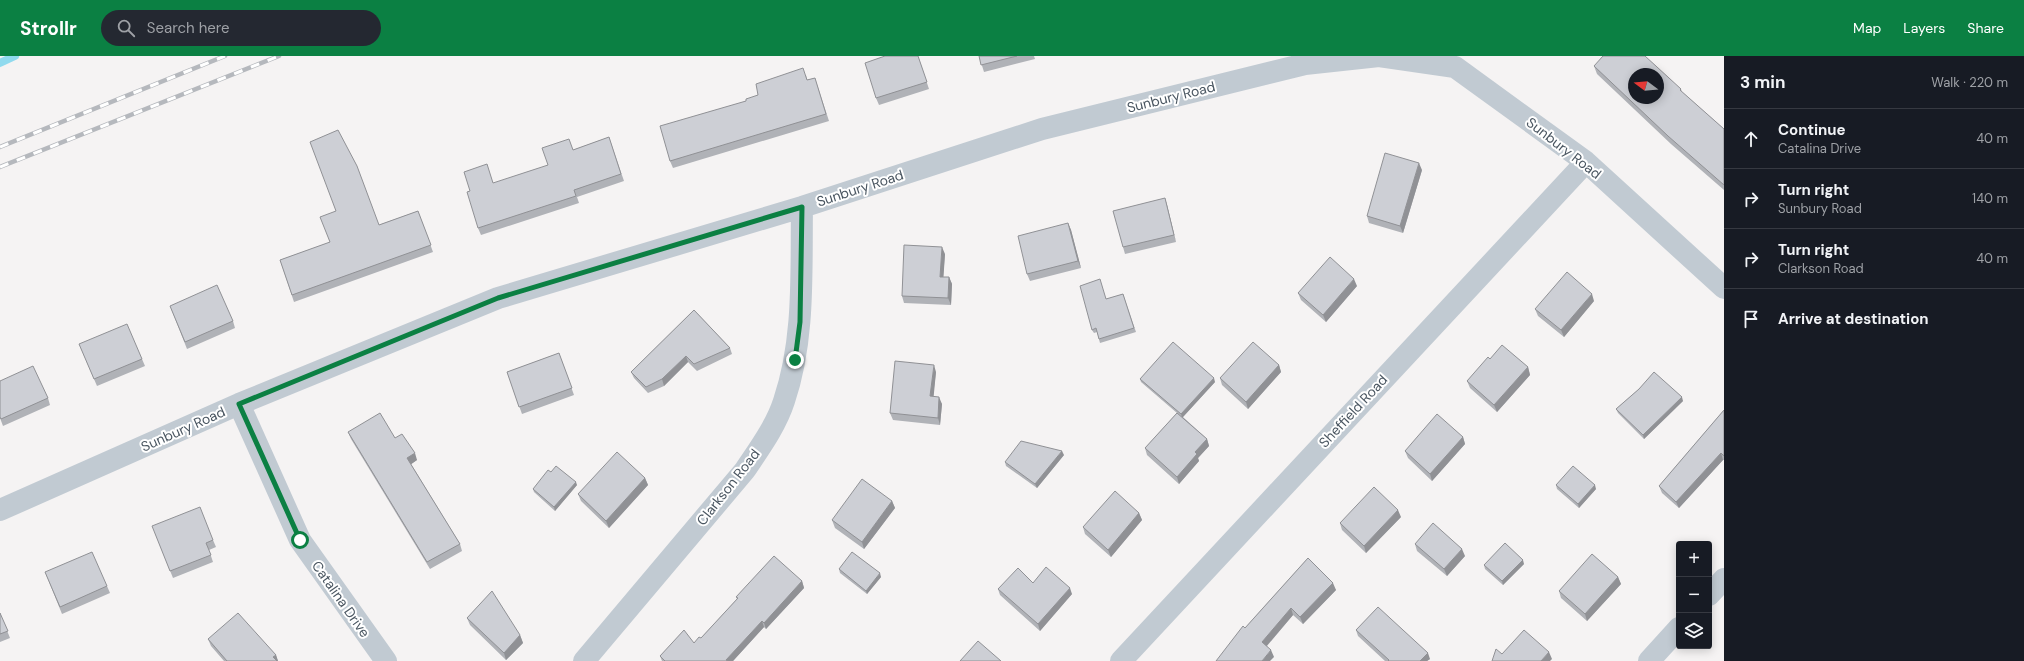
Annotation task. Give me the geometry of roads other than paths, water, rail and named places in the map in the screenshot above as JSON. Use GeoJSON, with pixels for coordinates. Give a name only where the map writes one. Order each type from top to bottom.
{"type":"FeatureCollection","features":[{"type":"Feature","properties":{"kind":"street","name":"Sunbury Road"},"geometry":{"type":"LineString","coordinates":[[0,510],[239,404],[498,298],[802,207],[1042,129],[1305,64],[1379,56],[1455,67],[1586,162],[1724,288]]}},
{"type":"Feature","properties":{"kind":"street","name":"Sheffield Road"},"geometry":{"type":"LineString","coordinates":[[1121,661],[1586,162]]}},
{"type":"Feature","properties":{"kind":"street","name":"Clarkson Road"},"geometry":{"type":"LineString","coordinates":[[584,661],[745,470],[766,437],[784,402],[795,360],[800,322],[802,207]]}},
{"type":"Feature","properties":{"kind":"street","name":"Catalina Drive"},"geometry":{"type":"LineString","coordinates":[[239,404],[300,540],[386,661]]}},
{"type":"Feature","properties":{"kind":"street"},"geometry":{"type":"LineString","coordinates":[[1712,592],[1724,579]]}},
{"type":"Feature","properties":{"kind":"street"},"geometry":{"type":"LineString","coordinates":[[1649,661],[1676,631]]}},
{"type":"Feature","properties":{"kind":"waterway"},"geometry":{"type":"LineString","coordinates":[[0,63],[15,56]]}},
{"type":"Feature","properties":{"kind":"railway"},"geometry":{"type":"LineString","coordinates":[[0,147],[225,56]]}},
{"type":"Feature","properties":{"kind":"railway"},"geometry":{"type":"LineString","coordinates":[[0,167],[279,56]]}}]}
